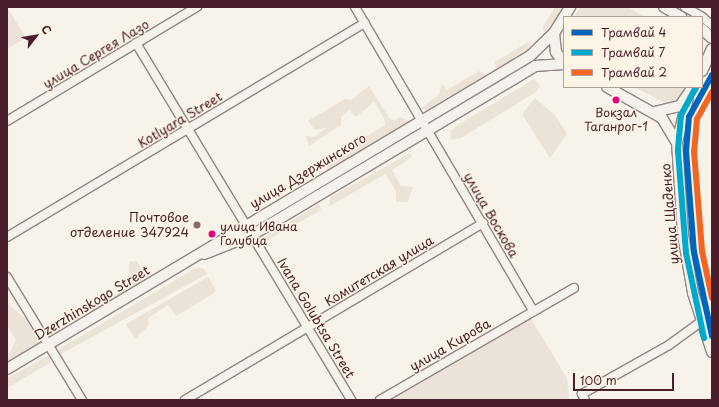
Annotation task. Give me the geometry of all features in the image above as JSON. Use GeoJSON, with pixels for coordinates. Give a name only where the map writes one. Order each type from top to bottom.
{"type":"FeatureCollection","features":[{"type":"Feature","properties":{"kind":"main road","name":"улица Дзержинского"},"geometry":{"type":"LineString","coordinates":[[564,16],[570,7]]}},
{"type":"Feature","properties":{"kind":"main road"},"geometry":{"type":"LineString","coordinates":[[664,7],[679,16]]}},
{"type":"Feature","properties":{"kind":"main road","name":"улица Дзержинского"},"geometry":{"type":"LineString","coordinates":[[191,259],[245,224],[530,56],[554,33],[563,18]]}},
{"type":"Feature","properties":{"kind":"main road"},"geometry":{"type":"LineString","coordinates":[[554,33],[556,52],[563,62]]}},
{"type":"Feature","properties":{"kind":"main road"},"geometry":{"type":"LineString","coordinates":[[703,69],[712,51]]}},
{"type":"Feature","properties":{"kind":"main road","name":"улица Дзержинского"},"geometry":{"type":"LineString","coordinates":[[191,259],[252,235],[429,131],[535,66],[563,63]]}},
{"type":"Feature","properties":{"kind":"main road","name":"улица Щаденко"},"geometry":{"type":"LineString","coordinates":[[609,88],[654,112],[668,124],[676,142]]}},
{"type":"Feature","properties":{"kind":"main road","name":"улица Щаденко"},"geometry":{"type":"LineString","coordinates":[[693,88],[688,98],[676,142],[682,235],[701,322],[712,352]]}},
{"type":"Feature","properties":{"kind":"main road"},"geometry":{"type":"LineString","coordinates":[[654,112],[675,109],[688,98]]}},
{"type":"Feature","properties":{"kind":"main road","name":"Dzerzhinskogo Street"},"geometry":{"type":"LineString","coordinates":[[7,369],[191,259]]}},
{"type":"Feature","properties":{"kind":"street","name":"улица Сергея Лазо"},"geometry":{"type":"LineString","coordinates":[[7,121],[197,7]]}},
{"type":"Feature","properties":{"kind":"street"},"geometry":{"type":"LineString","coordinates":[[355,7],[422,119]]}},
{"type":"Feature","properties":{"kind":"street"},"geometry":{"type":"LineString","coordinates":[[685,7],[700,16]]}},
{"type":"Feature","properties":{"kind":"street"},"geometry":{"type":"LineString","coordinates":[[703,19],[709,31]]}},
{"type":"Feature","properties":{"kind":"street","name":"Kotlyara Street"},"geometry":{"type":"LineString","coordinates":[[7,238],[365,23]]}},
{"type":"Feature","properties":{"kind":"street","name":"Ivana Golubtsa Street"},"geometry":{"type":"LineString","coordinates":[[136,43],[351,400]]}},
{"type":"Feature","properties":{"kind":"street","name":"улица Воскова"},"geometry":{"type":"LineString","coordinates":[[422,119],[533,311]]}},
{"type":"Feature","properties":{"kind":"street","name":"Комитетская улица"},"geometry":{"type":"LineString","coordinates":[[185,400],[483,224]]}},
{"type":"Feature","properties":{"kind":"street"},"geometry":{"type":"LineString","coordinates":[[7,277],[47,345],[82,400]]}},
{"type":"Feature","properties":{"kind":"street","name":"улица Кирова"},"geometry":{"type":"LineString","coordinates":[[380,400],[574,288]]}},
{"type":"Feature","properties":{"kind":"street"},"geometry":{"type":"LineString","coordinates":[[584,397],[669,345],[701,322]]}},
{"type":"Feature","properties":{"kind":"shaded area"},"geometry":{"type":"Polygon","coordinates":[[[7,7],[26,38],[7,49],[7,7]]]}},
{"type":"Feature","properties":{"kind":"shaded area"},"geometry":{"type":"Polygon","coordinates":[[[555,7],[563,7],[544,36],[543,27],[555,7]]]}},
{"type":"Feature","properties":{"kind":"shaded area"},"geometry":{"type":"Polygon","coordinates":[[[580,7],[627,7],[644,16],[575,16],[580,7]]]}},
{"type":"Feature","properties":{"kind":"shaded area"},"geometry":{"type":"Polygon","coordinates":[[[528,42],[531,43],[528,50],[514,57],[514,62],[496,70],[495,62],[528,42]]]}},
{"type":"Feature","properties":{"kind":"shaded area"},"geometry":{"type":"Polygon","coordinates":[[[479,71],[487,76],[457,96],[448,96],[429,111],[422,108],[439,94],[442,83],[447,90],[479,71]]]}},
{"type":"Feature","properties":{"kind":"shaded area"},"geometry":{"type":"Polygon","coordinates":[[[534,79],[540,86],[536,92],[461,138],[451,140],[450,131],[456,126],[534,79]]]}},
{"type":"Feature","properties":{"kind":"shaded area"},"geometry":{"type":"Polygon","coordinates":[[[369,86],[389,118],[394,121],[400,117],[410,122],[327,170],[326,160],[385,125],[384,118],[374,102],[356,117],[349,110],[341,117],[341,125],[309,146],[306,136],[314,137],[326,128],[315,130],[308,121],[345,99],[351,100],[369,86]]]}},
{"type":"Feature","properties":{"kind":"shaded area"},"geometry":{"type":"Polygon","coordinates":[[[636,88],[684,88],[678,101],[669,105],[636,88]]]}},
{"type":"Feature","properties":{"kind":"shaded area"},"geometry":{"type":"Polygon","coordinates":[[[535,98],[555,115],[567,134],[550,158],[522,114],[535,98]]]}},
{"type":"Feature","properties":{"kind":"shaded area"},"geometry":{"type":"Polygon","coordinates":[[[417,129],[417,132],[255,226],[417,129]]]}},
{"type":"Feature","properties":{"kind":"shaded area"},"geometry":{"type":"Polygon","coordinates":[[[410,153],[412,157],[392,170],[401,186],[413,187],[408,202],[396,202],[396,191],[385,174],[328,207],[331,197],[410,153]]]}},
{"type":"Feature","properties":{"kind":"shaded area"},"geometry":{"type":"Polygon","coordinates":[[[319,204],[321,210],[261,244],[260,240],[319,204]]]}},
{"type":"Feature","properties":{"kind":"shaded area"},"geometry":{"type":"Polygon","coordinates":[[[137,261],[142,271],[150,278],[76,324],[75,319],[130,286],[129,262],[137,261]]]}},
{"type":"Feature","properties":{"kind":"shaded area"},"geometry":{"type":"Polygon","coordinates":[[[196,268],[203,268],[207,274],[59,355],[59,349],[196,268]]]}},
{"type":"Feature","properties":{"kind":"shaded area"},"geometry":{"type":"Polygon","coordinates":[[[208,277],[216,290],[213,294],[176,316],[168,305],[148,318],[148,326],[135,339],[126,324],[208,277]]]}},
{"type":"Feature","properties":{"kind":"shaded area"},"geometry":{"type":"Polygon","coordinates":[[[7,303],[27,320],[39,341],[38,346],[10,363],[7,359],[16,340],[7,325],[7,303]]]}},
{"type":"Feature","properties":{"kind":"shaded area"},"geometry":{"type":"Polygon","coordinates":[[[528,314],[567,378],[569,400],[383,400],[528,314]]]}},
{"type":"Feature","properties":{"kind":"shaded area"},"geometry":{"type":"Polygon","coordinates":[[[50,355],[50,363],[7,388],[7,378],[50,355]]]}},
{"type":"Feature","properties":{"kind":"shaded area"},"geometry":{"type":"Polygon","coordinates":[[[440,379],[444,385],[449,382],[457,395],[447,400],[427,400],[421,389],[440,379]]]}},
{"type":"Feature","properties":{"kind":"tram line","name":"4"},"geometry":{"type":"LineString","coordinates":[[712,75],[689,117],[686,151],[694,252],[712,336]]}},
{"type":"Feature","properties":{"kind":"tram line","name":"7"},"geometry":{"type":"LineString","coordinates":[[695,88],[681,115],[678,151],[686,253],[704,338]]}},
{"type":"Feature","properties":{"kind":"tram line","name":"2"},"geometry":{"type":"LineString","coordinates":[[712,92],[697,119],[694,151],[702,251],[712,298]]}},
{"type":"Feature","properties":{"kind":"place","name":"Вокзал Таганрог-1"},"geometry":{"type":"Point","coordinates":[616,100]}},
{"type":"Feature","properties":{"kind":"place","name":"Почтовое отделение 347924"},"geometry":{"type":"Point","coordinates":[197,225]}},
{"type":"Feature","properties":{"kind":"place","name":"улица Ивана Голубца"},"geometry":{"type":"Point","coordinates":[212,234]}}]}
